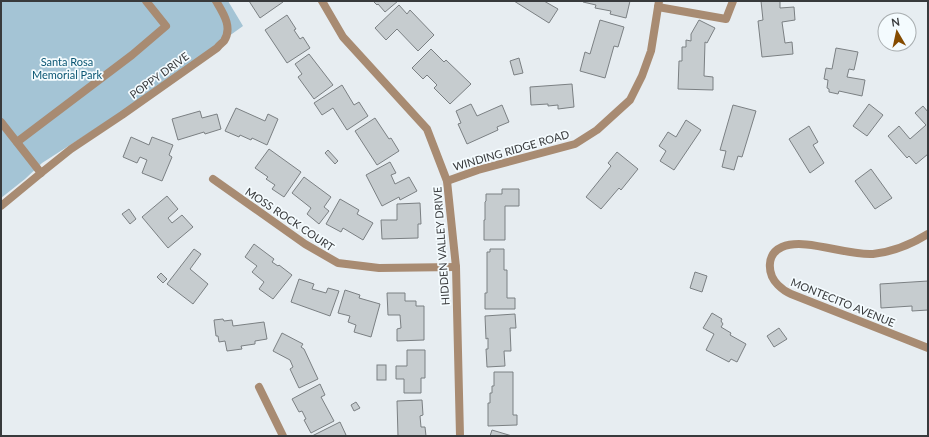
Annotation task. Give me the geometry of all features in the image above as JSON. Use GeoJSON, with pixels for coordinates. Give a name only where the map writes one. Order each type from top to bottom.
{"type":"FeatureCollection","features":[{"type":"Feature","properties":{"kind":"street"},"geometry":{"type":"LineString","coordinates":[[17,142],[132,55],[166,26],[146,1]]}},
{"type":"Feature","properties":{"kind":"street","name":"POPPY DRIVE"},"geometry":{"type":"LineString","coordinates":[[41,173],[70,149],[122,115],[217,48],[224,40],[227,25],[225,16],[216,1]]}},
{"type":"Feature","properties":{"kind":"street","name":"HIDDEN VALLEY DRIVE"},"geometry":{"type":"LineString","coordinates":[[322,1],[343,36],[427,129],[447,180],[456,267],[460,436]]}},
{"type":"Feature","properties":{"kind":"street"},"geometry":{"type":"LineString","coordinates":[[658,4],[726,19],[733,1]]}},
{"type":"Feature","properties":{"kind":"street","name":"WINDING RIDGE ROAD"},"geometry":{"type":"LineString","coordinates":[[447,180],[478,170],[575,144],[597,130],[630,100],[642,76],[651,51],[658,4]]}},
{"type":"Feature","properties":{"kind":"street"},"geometry":{"type":"LineString","coordinates":[[1,122],[41,173],[1,206]]}},
{"type":"Feature","properties":{"kind":"street","name":"MOSS ROCK COURT"},"geometry":{"type":"LineString","coordinates":[[213,179],[305,244],[338,263],[379,268],[456,267]]}},
{"type":"Feature","properties":{"kind":"street","name":"MONTECITO AVENUE"},"geometry":{"type":"LineString","coordinates":[[928,234],[904,246],[873,254],[804,244],[787,245],[781,247],[772,255],[769,261],[769,267],[778,286],[791,294],[928,348]]}},
{"type":"Feature","properties":{"kind":"street"},"geometry":{"type":"LineString","coordinates":[[259,387],[283,436]]}},
{"type":"Feature","properties":{"kind":"green space","name":"Santa Rosa Memorial Park"},"geometry":{"type":"Polygon","coordinates":[[[1,1],[228,1],[243,26],[137,102],[42,163],[1,198],[1,1]]]}},
{"type":"Feature","properties":{"kind":"building"},"geometry":{"type":"Polygon","coordinates":[[[249,1],[282,1],[283,2],[260,18],[249,1]]]}},
{"type":"Feature","properties":{"kind":"building"},"geometry":{"type":"Polygon","coordinates":[[[373,1],[398,1],[385,12],[373,1]]]}},
{"type":"Feature","properties":{"kind":"building"},"geometry":{"type":"Polygon","coordinates":[[[514,1],[544,1],[558,9],[549,23],[514,1]]]}},
{"type":"Feature","properties":{"kind":"building"},"geometry":{"type":"Polygon","coordinates":[[[630,1],[626,18],[610,14],[611,11],[595,8],[596,5],[583,2],[630,1]]]}},
{"type":"Feature","properties":{"kind":"building"},"geometry":{"type":"Polygon","coordinates":[[[761,1],[780,1],[780,8],[794,7],[795,20],[782,22],[785,43],[792,42],[793,54],[762,57],[758,21],[763,20],[761,1]]]}},
{"type":"Feature","properties":{"kind":"building"},"geometry":{"type":"Polygon","coordinates":[[[399,5],[407,14],[410,10],[434,35],[418,51],[397,29],[386,40],[375,28],[399,5]]]}},
{"type":"Feature","properties":{"kind":"building"},"geometry":{"type":"Polygon","coordinates":[[[287,15],[296,29],[294,30],[300,39],[303,37],[310,48],[287,63],[265,30],[287,15]]]}},
{"type":"Feature","properties":{"kind":"building"},"geometry":{"type":"Polygon","coordinates":[[[600,20],[624,27],[618,47],[614,46],[605,78],[580,71],[585,52],[590,54],[600,20]]]}},
{"type":"Feature","properties":{"kind":"building"},"geometry":{"type":"Polygon","coordinates":[[[699,20],[715,28],[707,43],[705,42],[704,76],[713,77],[713,90],[678,89],[679,61],[682,61],[682,47],[686,47],[686,40],[691,41],[691,34],[699,20]]]}},
{"type":"Feature","properties":{"kind":"building"},"geometry":{"type":"Polygon","coordinates":[[[836,48],[858,52],[854,70],[849,69],[847,77],[865,80],[862,96],[839,91],[838,94],[829,92],[829,89],[827,88],[828,80],[824,79],[826,68],[832,69],[836,48]]]}},
{"type":"Feature","properties":{"kind":"building"},"geometry":{"type":"Polygon","coordinates":[[[431,49],[444,62],[446,60],[471,84],[450,104],[434,88],[437,85],[427,75],[423,79],[412,68],[431,49]]]}},
{"type":"Feature","properties":{"kind":"building"},"geometry":{"type":"Polygon","coordinates":[[[309,54],[333,85],[314,99],[298,77],[302,74],[295,64],[309,54]]]}},
{"type":"Feature","properties":{"kind":"building"},"geometry":{"type":"Polygon","coordinates":[[[519,58],[523,73],[514,75],[510,61],[519,58]]]}},
{"type":"Feature","properties":{"kind":"building"},"geometry":{"type":"Polygon","coordinates":[[[572,84],[574,107],[558,109],[558,105],[531,105],[530,87],[572,84]]]}},
{"type":"Feature","properties":{"kind":"building"},"geometry":{"type":"Polygon","coordinates":[[[342,85],[354,105],[359,102],[368,116],[347,130],[333,108],[322,115],[314,103],[342,85]]]}},
{"type":"Feature","properties":{"kind":"building"},"geometry":{"type":"Polygon","coordinates":[[[471,104],[477,116],[502,105],[509,122],[497,127],[498,130],[467,144],[458,124],[461,123],[456,111],[471,104]]]}},
{"type":"Feature","properties":{"kind":"building"},"geometry":{"type":"Polygon","coordinates":[[[869,104],[883,115],[867,136],[853,126],[869,104]]]}},
{"type":"Feature","properties":{"kind":"building"},"geometry":{"type":"Polygon","coordinates":[[[733,105],[756,111],[742,157],[738,156],[734,170],[722,167],[726,151],[720,150],[733,105]]]}},
{"type":"Feature","properties":{"kind":"building"},"geometry":{"type":"Polygon","coordinates":[[[923,106],[928,112],[928,154],[916,164],[909,156],[907,158],[888,136],[899,126],[910,139],[926,125],[915,113],[923,106]]]}},
{"type":"Feature","properties":{"kind":"building"},"geometry":{"type":"Polygon","coordinates":[[[236,108],[265,121],[268,114],[278,119],[267,145],[252,138],[251,140],[240,135],[239,137],[225,131],[236,108]]]}},
{"type":"Feature","properties":{"kind":"building"},"geometry":{"type":"Polygon","coordinates":[[[200,111],[202,118],[217,114],[221,129],[205,134],[204,132],[178,140],[172,119],[200,111]]]}},
{"type":"Feature","properties":{"kind":"building"},"geometry":{"type":"Polygon","coordinates":[[[375,118],[399,151],[377,165],[355,131],[375,118]]]}},
{"type":"Feature","properties":{"kind":"building"},"geometry":{"type":"Polygon","coordinates":[[[686,120],[701,130],[674,170],[660,161],[666,151],[659,146],[668,132],[676,137],[686,120]]]}},
{"type":"Feature","properties":{"kind":"building"},"geometry":{"type":"Polygon","coordinates":[[[809,126],[818,142],[813,145],[824,163],[810,173],[789,139],[809,126]]]}},
{"type":"Feature","properties":{"kind":"building"},"geometry":{"type":"Polygon","coordinates":[[[131,137],[149,145],[152,137],[173,145],[169,155],[172,157],[162,181],[142,173],[147,160],[140,157],[137,163],[123,157],[131,137]]]}},
{"type":"Feature","properties":{"kind":"building"},"geometry":{"type":"Polygon","coordinates":[[[269,149],[301,172],[284,197],[272,189],[275,185],[266,179],[268,177],[255,168],[269,149]]]}},
{"type":"Feature","properties":{"kind":"building"},"geometry":{"type":"Polygon","coordinates":[[[328,150],[338,161],[335,164],[325,153],[328,150]]]}},
{"type":"Feature","properties":{"kind":"building"},"geometry":{"type":"Polygon","coordinates":[[[617,152],[638,169],[621,190],[619,188],[601,209],[586,197],[611,166],[608,163],[617,152]]]}},
{"type":"Feature","properties":{"kind":"building"},"geometry":{"type":"Polygon","coordinates":[[[390,162],[396,173],[391,175],[395,184],[409,177],[417,191],[400,200],[399,197],[382,206],[366,175],[390,162]]]}},
{"type":"Feature","properties":{"kind":"building"},"geometry":{"type":"Polygon","coordinates":[[[871,169],[892,198],[875,209],[855,181],[871,169]]]}},
{"type":"Feature","properties":{"kind":"building"},"geometry":{"type":"Polygon","coordinates":[[[304,177],[331,197],[324,207],[329,211],[319,224],[307,214],[311,208],[292,193],[304,177]]]}},
{"type":"Feature","properties":{"kind":"building"},"geometry":{"type":"Polygon","coordinates":[[[502,189],[519,189],[519,206],[505,206],[505,240],[484,240],[486,194],[502,194],[502,189]]]}},
{"type":"Feature","properties":{"kind":"building"},"geometry":{"type":"Polygon","coordinates":[[[167,196],[178,209],[168,218],[172,223],[182,215],[193,227],[168,248],[142,217],[167,196]]]}},
{"type":"Feature","properties":{"kind":"building"},"geometry":{"type":"Polygon","coordinates":[[[340,199],[359,210],[357,214],[373,223],[363,240],[343,228],[341,232],[326,224],[340,199]]]}},
{"type":"Feature","properties":{"kind":"building"},"geometry":{"type":"Polygon","coordinates":[[[420,203],[421,224],[418,224],[418,238],[382,239],[381,220],[397,220],[397,204],[420,203]]]}},
{"type":"Feature","properties":{"kind":"building"},"geometry":{"type":"Polygon","coordinates":[[[129,209],[136,219],[130,224],[122,214],[129,209]]]}},
{"type":"Feature","properties":{"kind":"building"},"geometry":{"type":"Polygon","coordinates":[[[254,244],[274,259],[272,262],[278,266],[279,265],[292,275],[273,299],[259,289],[264,282],[252,272],[257,266],[245,257],[254,244]]]}},
{"type":"Feature","properties":{"kind":"building"},"geometry":{"type":"Polygon","coordinates":[[[194,249],[201,254],[190,269],[208,284],[193,304],[167,284],[194,249]]]}},
{"type":"Feature","properties":{"kind":"building"},"geometry":{"type":"Polygon","coordinates":[[[490,249],[504,249],[504,270],[507,270],[507,298],[515,298],[515,309],[485,309],[485,293],[487,293],[487,252],[490,252],[490,249]]]}},
{"type":"Feature","properties":{"kind":"building"},"geometry":{"type":"Polygon","coordinates":[[[695,272],[707,276],[702,292],[690,288],[695,272]]]}},
{"type":"Feature","properties":{"kind":"building"},"geometry":{"type":"Polygon","coordinates":[[[161,273],[167,279],[163,283],[157,277],[161,273]]]}},
{"type":"Feature","properties":{"kind":"building"},"geometry":{"type":"Polygon","coordinates":[[[299,279],[314,284],[312,289],[326,293],[328,288],[339,291],[330,316],[291,302],[299,279]]]}},
{"type":"Feature","properties":{"kind":"building"},"geometry":{"type":"Polygon","coordinates":[[[928,281],[928,310],[912,311],[912,306],[881,308],[880,284],[928,281]]]}},
{"type":"Feature","properties":{"kind":"building"},"geometry":{"type":"Polygon","coordinates":[[[345,290],[360,295],[359,298],[380,304],[371,337],[354,332],[356,325],[348,322],[350,316],[338,313],[345,290]]]}},
{"type":"Feature","properties":{"kind":"building"},"geometry":{"type":"Polygon","coordinates":[[[387,293],[405,293],[405,301],[416,301],[416,306],[424,306],[424,340],[397,341],[397,329],[401,328],[400,315],[388,315],[387,293]]]}},
{"type":"Feature","properties":{"kind":"building"},"geometry":{"type":"Polygon","coordinates":[[[712,313],[722,319],[721,321],[723,324],[721,327],[731,333],[730,335],[746,344],[737,362],[731,359],[729,362],[706,350],[714,334],[703,328],[712,313]]]}},
{"type":"Feature","properties":{"kind":"building"},"geometry":{"type":"Polygon","coordinates":[[[515,314],[516,328],[510,328],[511,351],[504,351],[505,366],[487,367],[486,349],[488,349],[488,338],[486,339],[485,316],[515,314]]]}},
{"type":"Feature","properties":{"kind":"building"},"geometry":{"type":"Polygon","coordinates":[[[223,319],[224,321],[232,320],[233,326],[264,322],[267,339],[255,341],[255,344],[241,346],[242,349],[227,351],[225,341],[219,342],[218,336],[216,336],[214,320],[223,319]]]}},
{"type":"Feature","properties":{"kind":"building"},"geometry":{"type":"Polygon","coordinates":[[[779,328],[787,339],[774,347],[767,336],[779,328]]]}},
{"type":"Feature","properties":{"kind":"building"},"geometry":{"type":"Polygon","coordinates":[[[282,333],[303,344],[301,347],[304,349],[318,379],[299,388],[290,369],[293,367],[290,360],[273,351],[282,333]]]}},
{"type":"Feature","properties":{"kind":"building"},"geometry":{"type":"Polygon","coordinates":[[[407,350],[425,350],[425,378],[421,378],[421,393],[404,393],[404,379],[396,379],[396,366],[407,366],[407,350]]]}},
{"type":"Feature","properties":{"kind":"building"},"geometry":{"type":"Polygon","coordinates":[[[377,365],[386,365],[386,380],[377,380],[377,365]]]}},
{"type":"Feature","properties":{"kind":"building"},"geometry":{"type":"Polygon","coordinates":[[[494,372],[513,372],[513,415],[517,415],[517,425],[488,426],[488,403],[490,403],[492,386],[494,386],[494,372]]]}},
{"type":"Feature","properties":{"kind":"building"},"geometry":{"type":"Polygon","coordinates":[[[320,384],[325,395],[321,397],[334,421],[311,433],[304,420],[306,419],[302,411],[299,412],[292,399],[320,384]]]}},
{"type":"Feature","properties":{"kind":"building"},"geometry":{"type":"Polygon","coordinates":[[[422,400],[423,415],[420,416],[421,427],[425,427],[426,436],[398,436],[397,401],[422,400]]]}},
{"type":"Feature","properties":{"kind":"building"},"geometry":{"type":"Polygon","coordinates":[[[356,402],[360,408],[354,411],[351,405],[356,402]]]}},
{"type":"Feature","properties":{"kind":"building"},"geometry":{"type":"Polygon","coordinates":[[[340,422],[346,435],[344,436],[312,436],[340,422]]]}},
{"type":"Feature","properties":{"kind":"building"},"geometry":{"type":"Polygon","coordinates":[[[492,430],[512,436],[490,436],[492,430]]]}}]}
